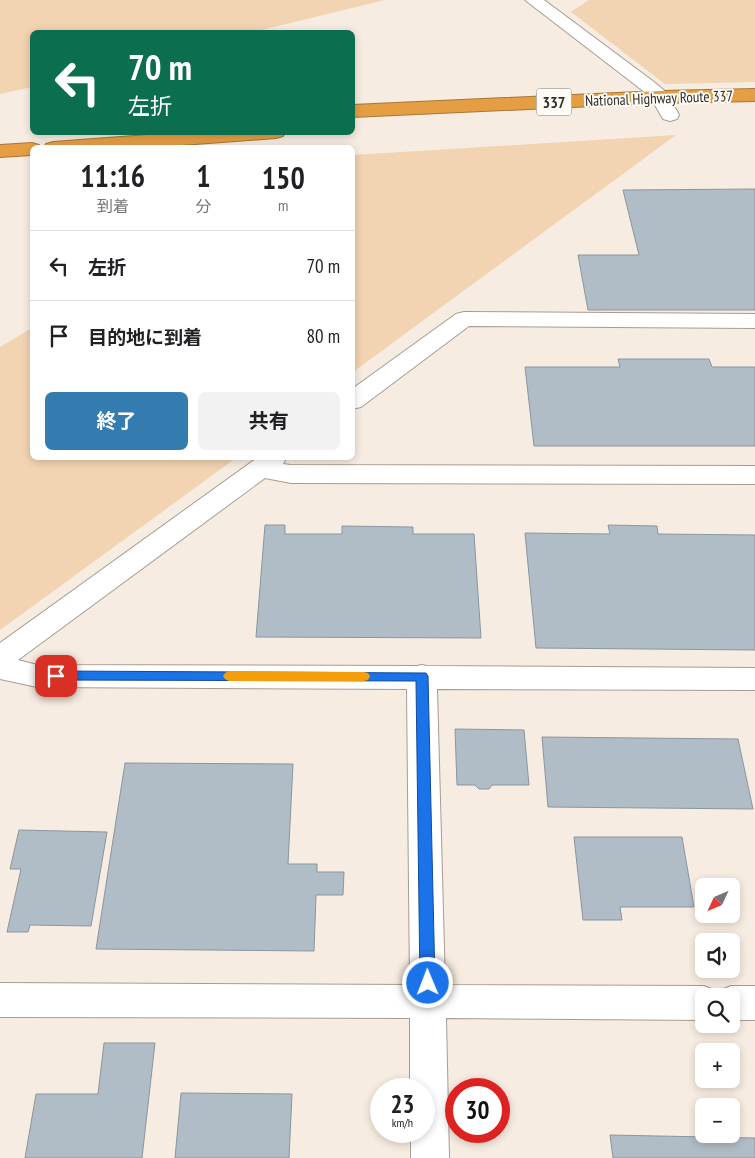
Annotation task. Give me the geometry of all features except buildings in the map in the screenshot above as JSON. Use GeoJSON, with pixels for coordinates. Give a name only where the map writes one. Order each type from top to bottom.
{"type":"FeatureCollection","features":[{"type":"Feature","properties":{"kind":"highway","name":"National Highway Route 337"},"geometry":{"type":"LineString","coordinates":[[355,111],[660,97],[755,95]]}},
{"type":"Feature","properties":{"kind":"highway","name":"National Highway Route 337"},"geometry":{"type":"LineString","coordinates":[[736,113],[755,113]]}},
{"type":"Feature","properties":{"kind":"highway","name":"National Highway Route 337"},"geometry":{"type":"LineString","coordinates":[[650,116],[689,115]]}},
{"type":"Feature","properties":{"kind":"highway"},"geometry":{"type":"LineString","coordinates":[[0,134],[30,131]]}},
{"type":"Feature","properties":{"kind":"highway"},"geometry":{"type":"LineString","coordinates":[[95,145],[234,135]]}},
{"type":"Feature","properties":{"kind":"highway"},"geometry":{"type":"LineString","coordinates":[[0,152],[30,149]]}},
{"type":"Feature","properties":{"kind":"street"},"geometry":{"type":"LineString","coordinates":[[533,0],[660,97],[670,115]]}},
{"type":"Feature","properties":{"kind":"street"},"geometry":{"type":"LineString","coordinates":[[355,398],[464,319],[755,321]]}},
{"type":"Feature","properties":{"kind":"street"},"geometry":{"type":"LineString","coordinates":[[0,658],[267,463],[292,474],[755,475]]}},
{"type":"Feature","properties":{"kind":"street"},"geometry":{"type":"LineString","coordinates":[[0,668],[36,676],[422,676],[755,679]]}},
{"type":"Feature","properties":{"kind":"street"},"geometry":{"type":"LineString","coordinates":[[422,676],[430,1158]]}},
{"type":"Feature","properties":{"kind":"street"},"geometry":{"type":"LineString","coordinates":[[0,1000],[695,1003]]}},
{"type":"Feature","properties":{"kind":"street"},"geometry":{"type":"LineString","coordinates":[[740,1003],[755,1003]]}},
{"type":"Feature","properties":{"kind":"shaded area"},"geometry":{"type":"Polygon","coordinates":[[[0,0],[385,0],[261,30],[30,30],[30,87],[0,94],[0,0]]]}},
{"type":"Feature","properties":{"kind":"shaded area"},"geometry":{"type":"Polygon","coordinates":[[[589,0],[755,0],[755,82],[665,84],[571,12],[589,0]]]}},
{"type":"Feature","properties":{"kind":"shaded area"},"geometry":{"type":"Polygon","coordinates":[[[676,135],[355,371],[355,155],[676,135]]]}},
{"type":"Feature","properties":{"kind":"shaded area"},"geometry":{"type":"Polygon","coordinates":[[[30,329],[30,460],[233,460],[0,630],[0,347],[30,329]]]}},
{"type":"Feature","properties":{"kind":"slow traffic"},"geometry":{"type":"LineString","coordinates":[[229,676],[364,676]]}},
{"type":"Feature","properties":{"kind":"route"},"geometry":{"type":"LineString","coordinates":[[56,676],[422,676],[428,983]]}}]}
